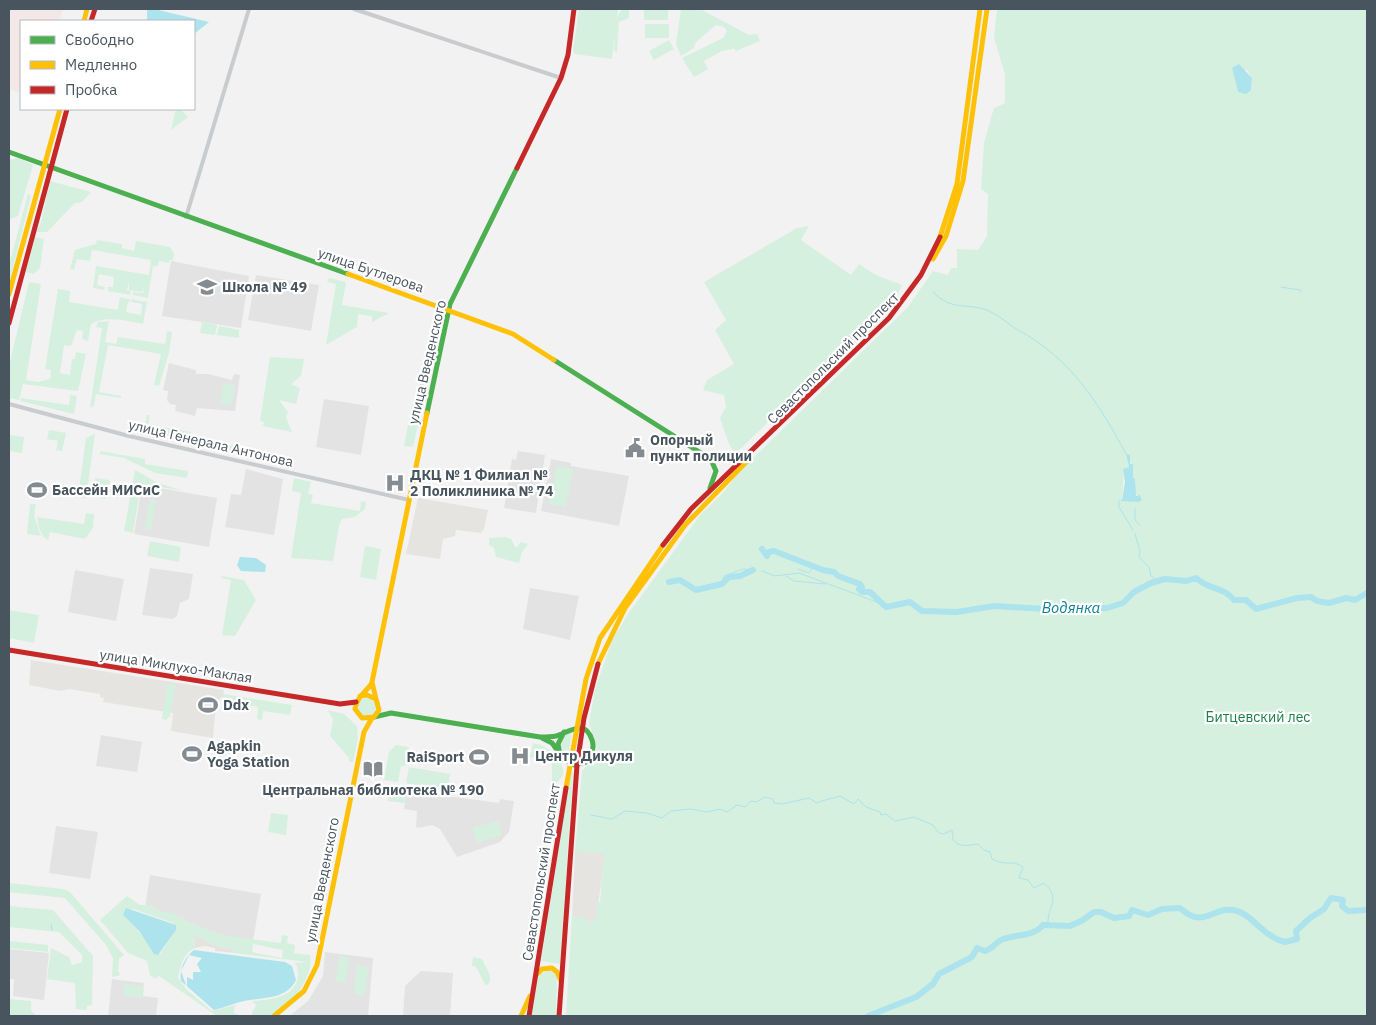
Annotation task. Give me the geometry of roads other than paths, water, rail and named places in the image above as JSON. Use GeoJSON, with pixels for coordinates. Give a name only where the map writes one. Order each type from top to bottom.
{"type":"FeatureCollection","features":[{"type":"Feature","properties":{"kind":"main road","name":"улица Введенского"},"geometry":{"type":"LineString","coordinates":[[377,701],[372,682],[448,309],[561,78],[568,55],[574,9]]}},
{"type":"Feature","properties":{"kind":"main road","name":"Севастопольский проспект"},"geometry":{"type":"LineString","coordinates":[[529,1016],[576,727],[586,679],[600,638],[618,607],[681,520],[889,318],[921,275],[945,226],[957,184],[980,9]]}},
{"type":"Feature","properties":{"kind":"main road","name":"Севастопольский проспект"},"geometry":{"type":"LineString","coordinates":[[560,1016],[577,765],[582,728],[593,680],[606,641],[625,608],[669,547],[710,497],[892,319],[924,277],[946,236],[963,181],[986,9]]}},
{"type":"Feature","properties":{"kind":"main road"},"geometry":{"type":"LineString","coordinates":[[9,323],[60,110]]}},
{"type":"Feature","properties":{"kind":"main road"},"geometry":{"type":"LineString","coordinates":[[9,294],[47,167],[67,110]]}},
{"type":"Feature","properties":{"kind":"main road","name":"улица Бутлерова"},"geometry":{"type":"LineString","coordinates":[[9,152],[186,217],[448,309],[522,339],[704,455],[718,458],[745,458]]}},
{"type":"Feature","properties":{"kind":"main road"},"geometry":{"type":"LineString","coordinates":[[704,455],[712,462],[716,471],[709,491]]}},
{"type":"Feature","properties":{"kind":"main road","name":"улица Миклухо-Маклая"},"geometry":{"type":"LineString","coordinates":[[9,650],[340,704],[356,702]]}},
{"type":"Feature","properties":{"kind":"main road","name":"улица Введенского"},"geometry":{"type":"LineString","coordinates":[[360,696],[372,682]]}},
{"type":"Feature","properties":{"kind":"main road"},"geometry":{"type":"LineString","coordinates":[[391,713],[367,695],[360,696],[356,702],[358,715],[365,719],[391,713],[540,737],[554,736],[576,727],[582,728],[591,737],[593,752],[586,762],[577,765],[570,764],[560,755],[552,743],[540,737]]}},
{"type":"Feature","properties":{"kind":"main road"},"geometry":{"type":"LineString","coordinates":[[373,717],[379,710],[377,701]]}},
{"type":"Feature","properties":{"kind":"main road","name":"улица Миклухо-Маклая"},"geometry":{"type":"LineString","coordinates":[[340,704],[358,715]]}},
{"type":"Feature","properties":{"kind":"main road","name":"улица Введенского"},"geometry":{"type":"LineString","coordinates":[[358,715],[364,732]]}},
{"type":"Feature","properties":{"kind":"main road","name":"улица Введенского"},"geometry":{"type":"LineString","coordinates":[[274,1016],[304,991],[316,965],[364,732],[373,717]]}},
{"type":"Feature","properties":{"kind":"main road"},"geometry":{"type":"LineString","coordinates":[[560,755],[558,742],[564,732]]}},
{"type":"Feature","properties":{"kind":"main road"},"geometry":{"type":"LineString","coordinates":[[536,976],[542,969],[552,968],[558,974],[561,984]]}},
{"type":"Feature","properties":{"kind":"main road"},"geometry":{"type":"LineString","coordinates":[[521,1016],[534,986]]}},
{"type":"Feature","properties":{"kind":"street"},"geometry":{"type":"LineString","coordinates":[[186,217],[249,9]]}},
{"type":"Feature","properties":{"kind":"street"},"geometry":{"type":"LineString","coordinates":[[354,9],[561,78]]}},
{"type":"Feature","properties":{"kind":"street","name":"улица Генерала Антонова"},"geometry":{"type":"LineString","coordinates":[[9,404],[129,436],[409,500]]}},
{"type":"Feature","properties":{"kind":"street"},"geometry":{"type":"LineString","coordinates":[[664,543],[668,543],[669,547]]}},
{"type":"Feature","properties":{"kind":"water"},"geometry":{"type":"Polygon","coordinates":[[[147,9],[154,9],[209,22],[195,33],[195,20],[147,20],[147,9]]]}},
{"type":"Feature","properties":{"kind":"water"},"geometry":{"type":"Polygon","coordinates":[[[1239,64],[1252,78],[1251,90],[1246,94],[1238,92],[1232,68],[1239,64]]]}},
{"type":"Feature","properties":{"kind":"water"},"geometry":{"type":"Polygon","coordinates":[[[1126,454],[1130,455],[1130,464],[1133,464],[1136,496],[1140,495],[1142,500],[1139,502],[1119,501],[1122,500],[1125,482],[1123,469],[1129,467],[1126,454]]]}},
{"type":"Feature","properties":{"kind":"water"},"geometry":{"type":"Polygon","coordinates":[[[240,557],[256,558],[266,565],[265,572],[241,571],[237,565],[240,557]]]}},
{"type":"Feature","properties":{"kind":"water"},"geometry":{"type":"Polygon","coordinates":[[[126,908],[176,925],[176,930],[158,955],[154,954],[140,932],[123,915],[126,908]]]}},
{"type":"Feature","properties":{"kind":"water"},"geometry":{"type":"Polygon","coordinates":[[[194,950],[285,962],[292,966],[296,980],[292,986],[280,994],[240,1002],[214,1010],[181,981],[183,964],[194,950]]]}},
{"type":"Feature","properties":{"kind":"waterway"},"geometry":{"type":"LineString","coordinates":[[1281,287],[1300,290],[1301,292]]}},
{"type":"Feature","properties":{"kind":"waterway"},"geometry":{"type":"LineString","coordinates":[[933,292],[947,302],[981,308],[993,313],[1053,354],[1068,368],[1094,400],[1126,454]]}},
{"type":"Feature","properties":{"kind":"waterway"},"geometry":{"type":"LineString","coordinates":[[1119,501],[1119,507],[1133,530]]}},
{"type":"Feature","properties":{"kind":"waterway"},"geometry":{"type":"LineString","coordinates":[[1135,509],[1135,520],[1140,525]]}},
{"type":"Feature","properties":{"kind":"waterway"},"geometry":{"type":"LineString","coordinates":[[1135,534],[1140,552],[1139,557],[1149,567],[1151,576],[1158,581]]}},
{"type":"Feature","properties":{"kind":"waterway","name":"Водянка"},"geometry":{"type":"LineString","coordinates":[[762,549],[767,556],[769,552],[774,551],[823,570],[834,572],[838,576],[860,584],[862,587],[859,589],[862,592],[870,592],[886,607],[910,602],[922,611],[957,612],[994,606],[1063,610],[1107,608],[1123,603],[1134,592],[1151,583],[1165,579],[1186,581],[1196,578],[1206,585],[1226,593],[1234,600],[1246,600],[1256,609],[1297,598],[1311,597],[1317,601],[1329,603],[1346,598],[1355,600],[1367,593]]}},
{"type":"Feature","properties":{"kind":"waterway","name":"Водянка"},"geometry":{"type":"LineString","coordinates":[[798,569],[809,573],[813,567]]}},
{"type":"Feature","properties":{"kind":"waterway"},"geometry":{"type":"LineString","coordinates":[[722,584],[724,576],[743,569],[753,570]]}},
{"type":"Feature","properties":{"kind":"waterway","name":"Водянка"},"geometry":{"type":"LineString","coordinates":[[669,582],[680,580],[696,590],[722,584],[729,577],[740,576],[753,570]]}},
{"type":"Feature","properties":{"kind":"waterway","name":"Водянка"},"geometry":{"type":"LineString","coordinates":[[762,571],[775,576],[799,573],[882,604]]}},
{"type":"Feature","properties":{"kind":"waterway"},"geometry":{"type":"LineString","coordinates":[[786,576],[794,581],[825,584]]}},
{"type":"Feature","properties":{"kind":"waterway"},"geometry":{"type":"LineString","coordinates":[[591,815],[612,819],[625,811],[647,813],[662,818],[671,811],[690,809],[707,812],[720,809],[727,812],[737,805],[745,807],[751,801],[757,802],[765,797],[773,799],[774,803],[782,804],[809,798],[817,803],[840,796],[854,804],[858,799],[866,807],[880,812],[881,815],[886,814],[895,821],[914,817],[933,825],[939,833],[944,834],[952,830],[953,840],[956,843],[964,845],[978,844],[984,850],[990,852],[992,859],[1015,863],[1023,867],[1019,878],[1028,880],[1034,888],[1044,883],[1052,894],[1053,898],[1048,924]]}},
{"type":"Feature","properties":{"kind":"waterway"},"geometry":{"type":"LineString","coordinates":[[868,1016],[916,997],[933,984],[939,974],[972,957],[977,948],[985,951],[1001,940],[1034,932],[1043,925],[1070,926],[1094,912],[1101,912],[1114,918],[1129,916],[1132,910],[1148,915],[1162,909],[1180,908],[1196,917],[1203,917],[1221,911],[1237,911],[1248,917],[1271,936],[1285,942],[1297,939],[1296,931],[1310,918],[1324,909],[1331,898],[1343,900],[1342,906],[1348,911],[1367,910]]}},
{"type":"Feature","properties":{"kind":"waterway"},"geometry":{"type":"LineString","coordinates":[[51,924],[52,930]]}},
{"type":"Feature","properties":{"kind":"place","name":"Школа № 49"},"geometry":{"type":"Point","coordinates":[207,287]}},
{"type":"Feature","properties":{"kind":"place","name":"Опорный пункт полиции"},"geometry":{"type":"Point","coordinates":[635,448]}},
{"type":"Feature","properties":{"kind":"place","name":"ДКЦ № 1 Филиал № 2 Поликлиника № 74"},"geometry":{"type":"Point","coordinates":[395,483]}},
{"type":"Feature","properties":{"kind":"place","name":"Бассейн МИСиС"},"geometry":{"type":"Point","coordinates":[37,490]}},
{"type":"Feature","properties":{"kind":"place","name":"Ddx"},"geometry":{"type":"Point","coordinates":[208,705]}},
{"type":"Feature","properties":{"kind":"place","name":"Agapkin Yoga Station"},"geometry":{"type":"Point","coordinates":[192,754]}},
{"type":"Feature","properties":{"kind":"place","name":"Центр Дикуля"},"geometry":{"type":"Point","coordinates":[520,756]}},
{"type":"Feature","properties":{"kind":"place","name":"RaiSport"},"geometry":{"type":"Point","coordinates":[479,757]}},
{"type":"Feature","properties":{"kind":"place","name":"Центральная библиотека № 190"},"geometry":{"type":"Point","coordinates":[373,769]}},
{"type":"Feature","properties":{"kind":"park label","name":"Битцевский лес"},"geometry":{"type":"Point","coordinates":[1258,717]}}]}
